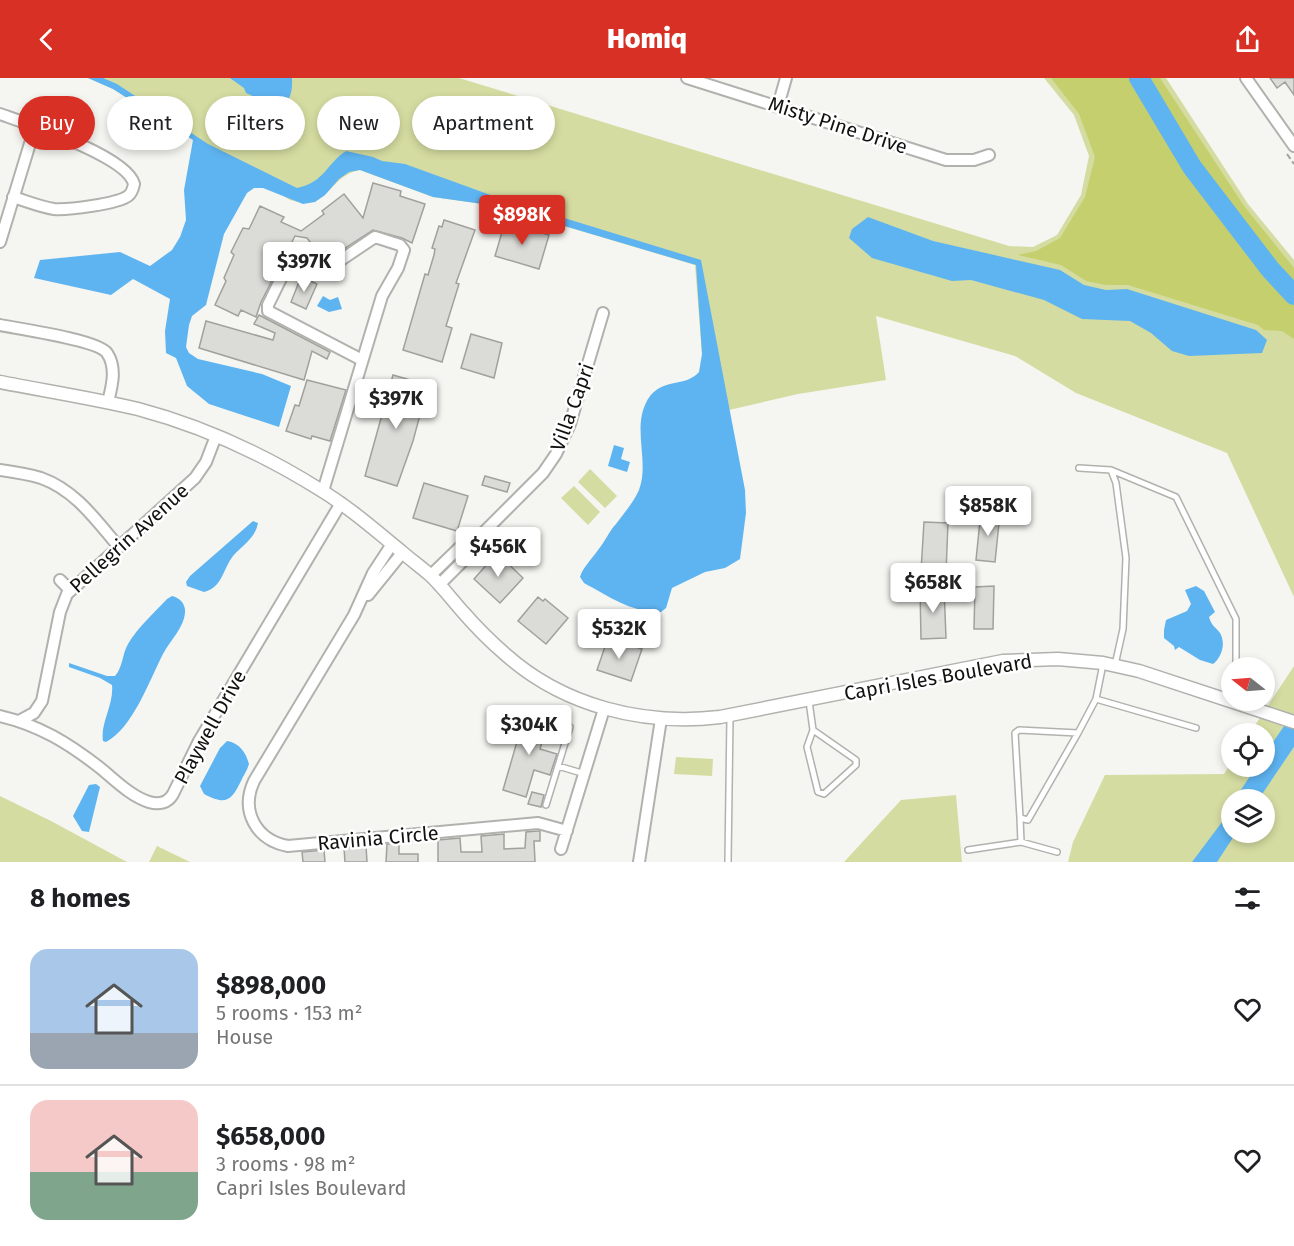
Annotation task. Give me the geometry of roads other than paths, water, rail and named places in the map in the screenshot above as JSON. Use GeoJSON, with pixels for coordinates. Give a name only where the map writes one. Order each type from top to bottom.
{"type":"FeatureCollection","features":[{"type":"Feature","properties":{"kind":"street","name":"Misty Pine Drive"},"geometry":{"type":"LineString","coordinates":[[687,78],[946,160],[974,160],[989,155]]}},
{"type":"Feature","properties":{"kind":"street"},"geometry":{"type":"LineString","coordinates":[[778,106],[786,78]]}},
{"type":"Feature","properties":{"kind":"street"},"geometry":{"type":"LineString","coordinates":[[1246,78],[1294,146]]}},
{"type":"Feature","properties":{"kind":"street"},"geometry":{"type":"LineString","coordinates":[[0,114],[18,121]]}},
{"type":"Feature","properties":{"kind":"street"},"geometry":{"type":"LineString","coordinates":[[0,242],[28,150]]}},
{"type":"Feature","properties":{"kind":"street"},"geometry":{"type":"LineString","coordinates":[[13,197],[47,207],[62,208],[118,200],[130,195],[134,187],[131,176],[116,163],[87,150]]}},
{"type":"Feature","properties":{"kind":"street"},"geometry":{"type":"LineString","coordinates":[[322,491],[382,296],[398,268],[404,248],[375,237],[329,268],[295,250],[268,304],[268,311],[362,360]]}},
{"type":"Feature","properties":{"kind":"street","name":"Villa Capri"},"geometry":{"type":"LineString","coordinates":[[435,580],[471,553],[472,544],[549,465],[564,440],[603,313]]}},
{"type":"Feature","properties":{"kind":"street"},"geometry":{"type":"LineString","coordinates":[[0,325],[103,348],[108,354],[113,369],[108,402]]}},
{"type":"Feature","properties":{"kind":"street","name":"Capri Isles Boulevard"},"geometry":{"type":"LineString","coordinates":[[0,382],[108,402],[162,417],[216,436],[280,466],[341,503],[392,544],[435,580],[462,612],[513,661],[558,689],[604,709],[661,719],[691,720],[730,716],[1003,661],[1058,659],[1109,664],[1156,676],[1221,697]]}},
{"type":"Feature","properties":{"kind":"street","name":"Pellegrin Avenue"},"geometry":{"type":"LineString","coordinates":[[19,721],[34,713],[42,701],[62,604],[70,590],[195,478],[206,462],[216,436]]}},
{"type":"Feature","properties":{"kind":"street"},"geometry":{"type":"LineString","coordinates":[[0,470],[39,477],[59,486],[81,504],[118,546]]}},
{"type":"Feature","properties":{"kind":"street","name":"Playwell Drive"},"geometry":{"type":"LineString","coordinates":[[19,721],[36,726],[68,744],[143,800],[156,803],[167,801],[173,794],[199,741],[341,503]]}},
{"type":"Feature","properties":{"kind":"street","name":"Ravinia Circle"},"geometry":{"type":"LineString","coordinates":[[392,544],[373,573],[354,615],[251,787],[248,800],[249,811],[259,831],[274,842],[288,846],[538,823],[567,831]]}},
{"type":"Feature","properties":{"kind":"street","name":"Ravinia Circle"},"geometry":{"type":"LineString","coordinates":[[354,615],[402,553]]}},
{"type":"Feature","properties":{"kind":"street"},"geometry":{"type":"LineString","coordinates":[[60,580],[70,590]]}},
{"type":"Feature","properties":{"kind":"street"},"geometry":{"type":"LineString","coordinates":[[561,849],[604,709]]}},
{"type":"Feature","properties":{"kind":"street","name":"Capri Isles Boulevard"},"geometry":{"type":"LineString","coordinates":[[1261,711],[1288,720]]}},
{"type":"Feature","properties":{"kind":"street"},"geometry":{"type":"LineString","coordinates":[[0,716],[19,721]]}},
{"type":"Feature","properties":{"kind":"street"},"geometry":{"type":"LineString","coordinates":[[639,862],[661,719]]}},
{"type":"Feature","properties":{"kind":"lane"},"geometry":{"type":"LineString","coordinates":[[1079,468],[1112,470],[1176,497],[1236,619],[1236,657]]}},
{"type":"Feature","properties":{"kind":"lane"},"geometry":{"type":"LineString","coordinates":[[1020,818],[1028,820],[1078,733],[1096,699],[1123,629],[1126,558],[1116,483],[1112,470]]}},
{"type":"Feature","properties":{"kind":"lane"},"geometry":{"type":"LineString","coordinates":[[808,699],[813,730],[807,747],[818,792],[824,794],[856,765],[856,760],[813,730]]}},
{"type":"Feature","properties":{"kind":"lane"},"geometry":{"type":"LineString","coordinates":[[1096,699],[1196,728]]}},
{"type":"Feature","properties":{"kind":"lane"},"geometry":{"type":"LineString","coordinates":[[728,862],[730,716]]}},
{"type":"Feature","properties":{"kind":"lane"},"geometry":{"type":"LineString","coordinates":[[546,805],[570,727]]}},
{"type":"Feature","properties":{"kind":"lane"},"geometry":{"type":"LineString","coordinates":[[1021,842],[1015,733],[1019,730],[1078,733]]}},
{"type":"Feature","properties":{"kind":"lane"},"geometry":{"type":"LineString","coordinates":[[558,766],[585,774]]}},
{"type":"Feature","properties":{"kind":"lane"},"geometry":{"type":"LineString","coordinates":[[968,850],[1021,842],[1057,852]]}},
{"type":"Feature","properties":{"kind":"water"},"geometry":{"type":"Polygon","coordinates":[[[88,78],[103,78],[135,96],[124,96],[88,78]]]}},
{"type":"Feature","properties":{"kind":"water"},"geometry":{"type":"Polygon","coordinates":[[[230,78],[292,78],[290,96],[253,96],[246,93],[244,88],[230,78]]]}},
{"type":"Feature","properties":{"kind":"water"},"geometry":{"type":"Polygon","coordinates":[[[193,134],[205,142],[205,150],[220,150],[297,188],[314,182],[346,151],[382,161],[405,164],[496,197],[701,260],[745,490],[746,513],[740,559],[725,568],[705,572],[672,588],[666,608],[661,612],[630,607],[584,583],[580,577],[585,566],[639,490],[643,467],[641,421],[648,399],[660,388],[687,380],[699,372],[702,354],[696,265],[497,206],[433,197],[360,170],[349,172],[339,179],[325,195],[315,202],[303,204],[263,188],[254,188],[247,193],[224,234],[206,305],[192,316],[186,347],[189,353],[198,359],[262,374],[291,386],[279,427],[209,404],[187,386],[176,358],[166,353],[165,331],[170,299],[133,279],[111,295],[34,278],[40,260],[120,252],[150,266],[172,250],[180,237],[186,220],[184,190],[193,150],[193,134]]]}},
{"type":"Feature","properties":{"kind":"water"},"geometry":{"type":"Polygon","coordinates":[[[868,217],[933,241],[1060,270],[1084,285],[1106,290],[1127,289],[1256,330],[1267,340],[1262,353],[1189,356],[1172,351],[1151,333],[1130,321],[1082,319],[1044,300],[971,280],[952,281],[872,258],[849,238],[852,229],[868,217]]]}},
{"type":"Feature","properties":{"kind":"water"},"geometry":{"type":"Polygon","coordinates":[[[323,296],[330,300],[338,297],[342,309],[329,312],[317,306],[323,296]]]}},
{"type":"Feature","properties":{"kind":"water"},"geometry":{"type":"Polygon","coordinates":[[[614,445],[624,448],[621,459],[630,462],[627,472],[608,466],[614,445]]]}},
{"type":"Feature","properties":{"kind":"water"},"geometry":{"type":"Polygon","coordinates":[[[253,521],[258,523],[254,533],[233,556],[215,587],[204,592],[187,586],[186,582],[190,576],[253,521]]]}},
{"type":"Feature","properties":{"kind":"water"},"geometry":{"type":"Polygon","coordinates":[[[1196,586],[1204,591],[1215,612],[1209,617],[1223,641],[1221,654],[1213,664],[1200,660],[1179,647],[1175,650],[1174,646],[1164,638],[1166,620],[1187,611],[1191,604],[1185,590],[1196,586]]]}},
{"type":"Feature","properties":{"kind":"water"},"geometry":{"type":"Polygon","coordinates":[[[172,596],[180,600],[185,607],[182,623],[163,654],[132,715],[116,735],[106,742],[103,741],[103,727],[111,700],[112,685],[100,678],[69,667],[69,663],[107,676],[115,676],[132,638],[172,596]]]}},
{"type":"Feature","properties":{"kind":"water"},"geometry":{"type":"Polygon","coordinates":[[[227,741],[242,749],[249,764],[234,793],[227,800],[217,800],[204,794],[200,786],[220,748],[227,741]]]}},
{"type":"Feature","properties":{"kind":"water"},"geometry":{"type":"Polygon","coordinates":[[[1252,777],[1265,777],[1260,789],[1245,789],[1252,777]]]}},
{"type":"Feature","properties":{"kind":"water"},"geometry":{"type":"Polygon","coordinates":[[[96,784],[100,787],[89,832],[82,831],[73,816],[89,785],[96,784]]]}},
{"type":"Feature","properties":{"kind":"water"},"geometry":{"type":"Polygon","coordinates":[[[1221,823],[1221,843],[1229,843],[1217,862],[1192,862],[1221,823]]]}},
{"type":"Feature","properties":{"kind":"waterway"},"geometry":{"type":"LineString","coordinates":[[1139,78],[1192,167],[1270,269],[1294,295]]}},
{"type":"Feature","properties":{"kind":"waterway"},"geometry":{"type":"LineString","coordinates":[[1253,789],[1294,729]]}}]}
